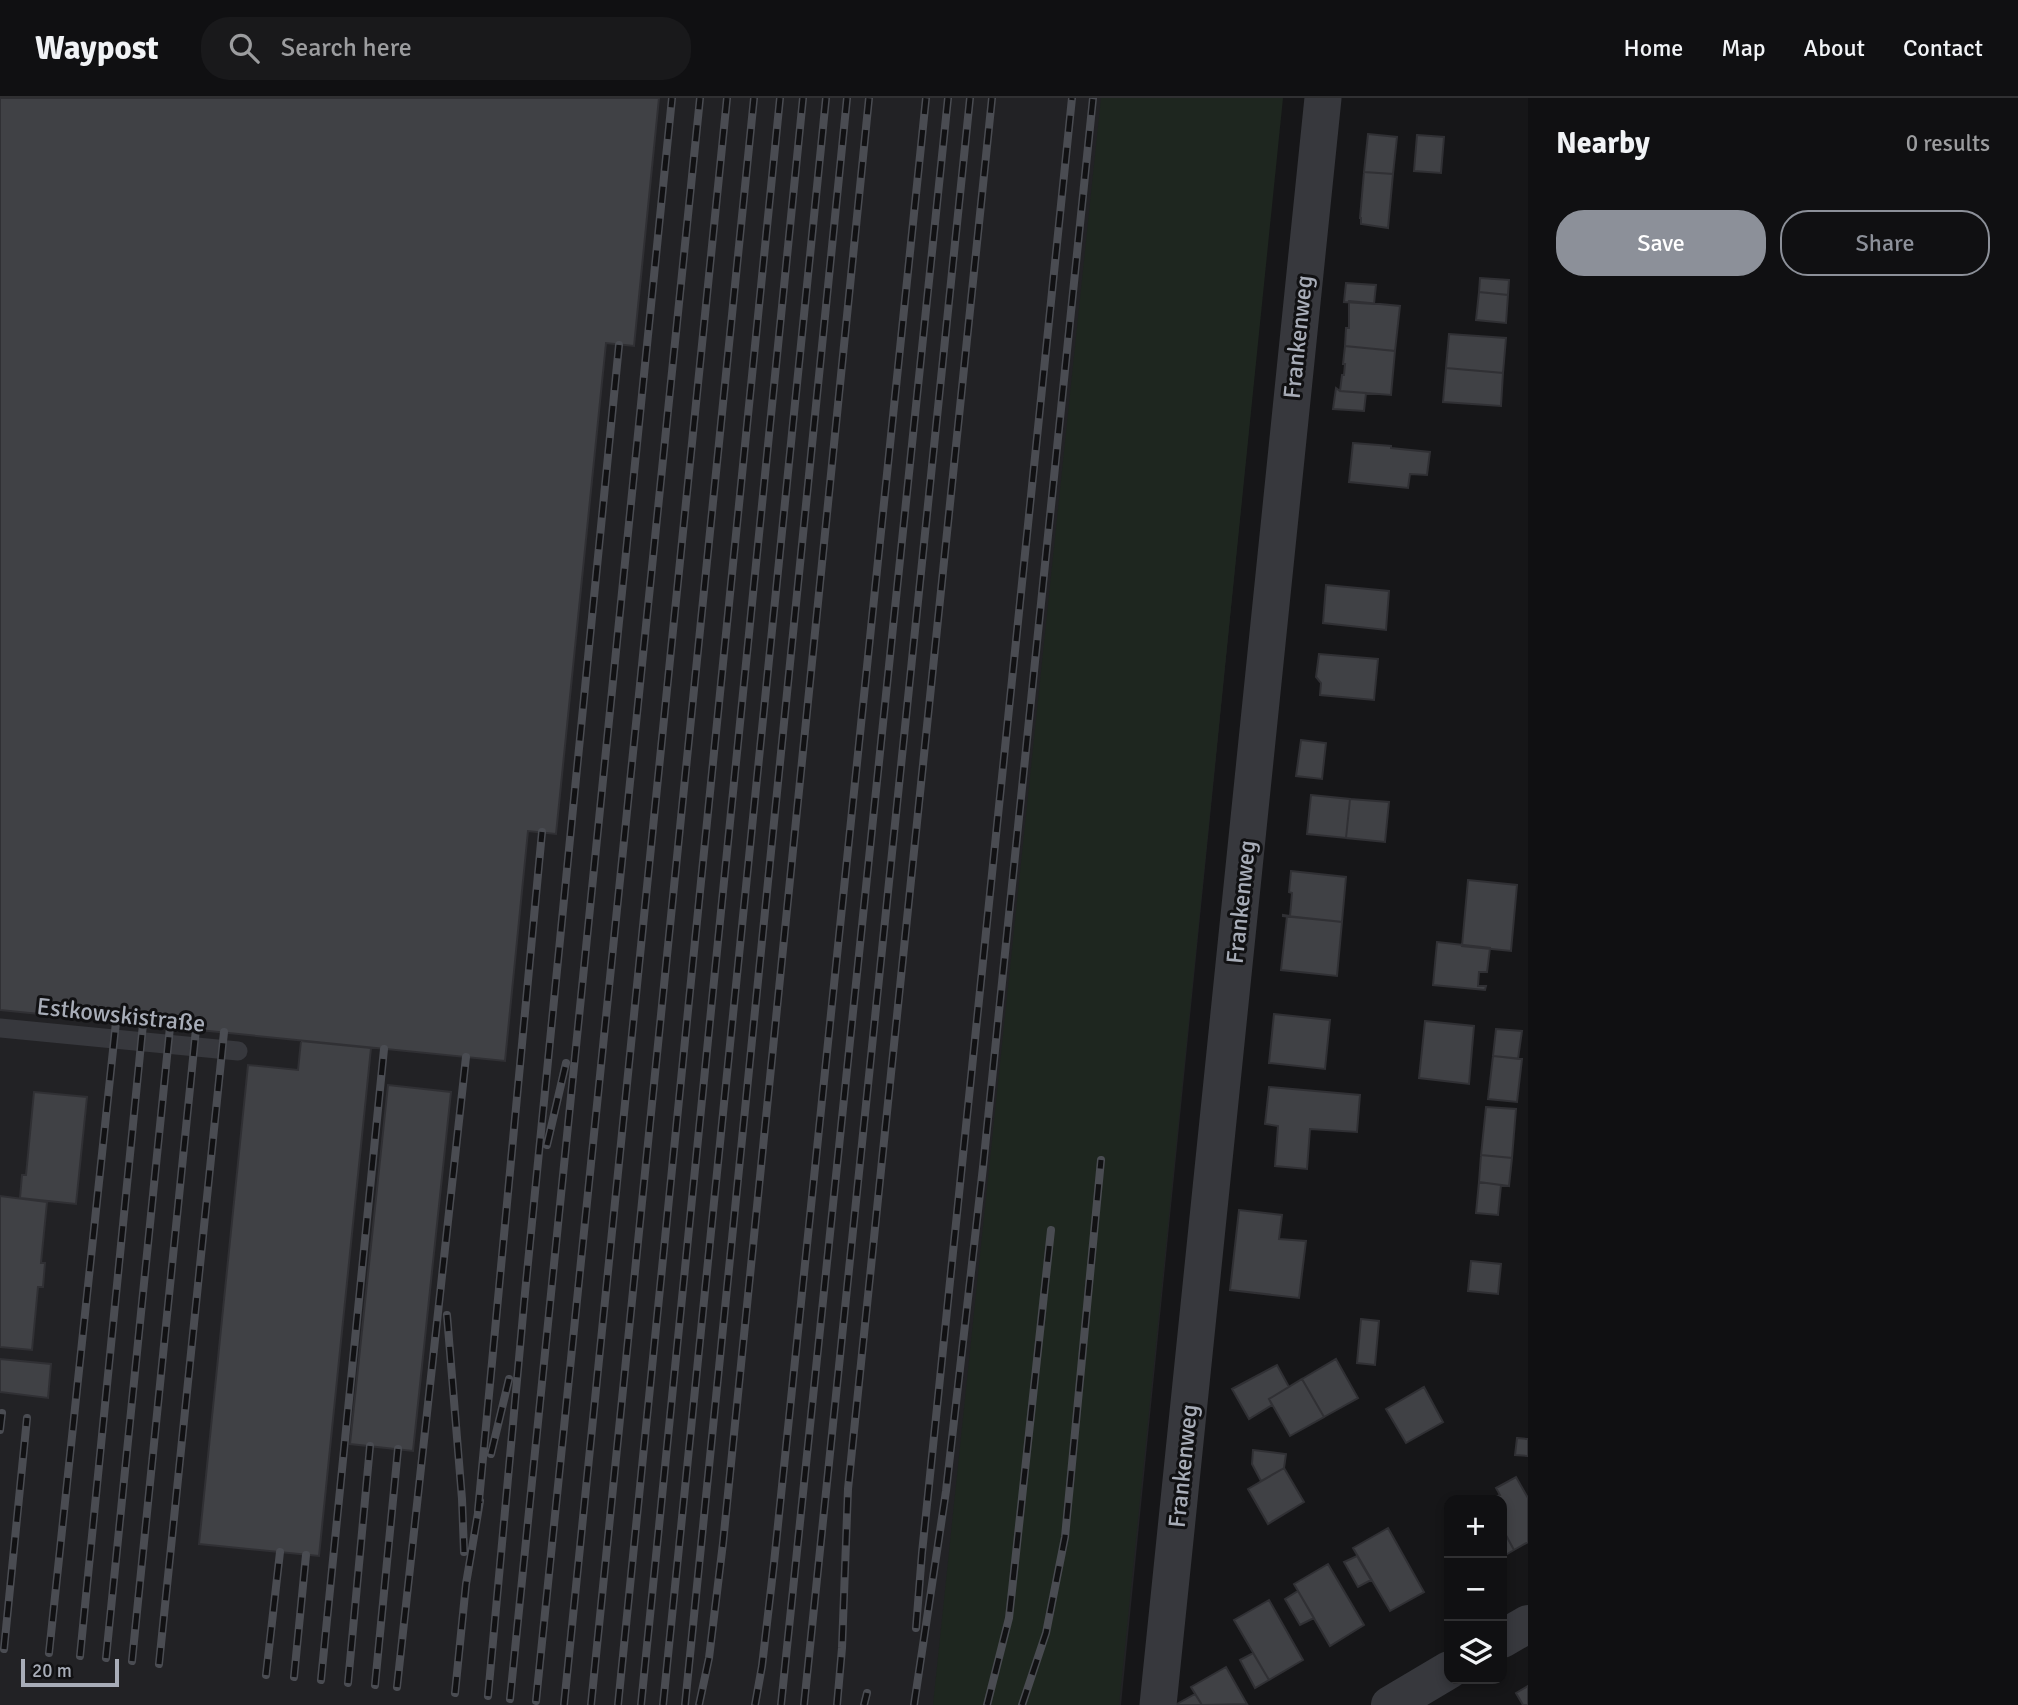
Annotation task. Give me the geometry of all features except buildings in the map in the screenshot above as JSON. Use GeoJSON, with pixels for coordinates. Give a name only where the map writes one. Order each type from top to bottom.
{"type":"FeatureCollection","features":[{"type":"Feature","properties":{"kind":"street","name":"Frankenweg"},"geometry":{"type":"LineString","coordinates":[[1158,1705],[1323,98]]}},
{"type":"Feature","properties":{"kind":"street"},"geometry":{"type":"LineString","coordinates":[[1507,1636],[1528,1624]]}},
{"type":"Feature","properties":{"kind":"street"},"geometry":{"type":"LineString","coordinates":[[1390,1705],[1444,1673]]}},
{"type":"Feature","properties":{"kind":"lane","name":"Estkowskistraße"},"geometry":{"type":"LineString","coordinates":[[0,1028],[238,1051]]}},
{"type":"Feature","properties":{"kind":"shaded area"},"geometry":{"type":"Polygon","coordinates":[[[0,98],[1282,98],[1121,1705],[0,1705],[0,98]]]}},
{"type":"Feature","properties":{"kind":"shaded area"},"geometry":{"type":"Polygon","coordinates":[[[1101,98],[1283,98],[1119,1705],[933,1705],[1101,98]]]}},
{"type":"Feature","properties":{"kind":"railway"},"geometry":{"type":"LineString","coordinates":[[510,1699],[672,98]]}},
{"type":"Feature","properties":{"kind":"railway"},"geometry":{"type":"LineString","coordinates":[[536,1701],[700,98]]}},
{"type":"Feature","properties":{"kind":"railway"},"geometry":{"type":"LineString","coordinates":[[564,1705],[727,98]]}},
{"type":"Feature","properties":{"kind":"railway"},"geometry":{"type":"LineString","coordinates":[[591,1705],[754,98]]}},
{"type":"Feature","properties":{"kind":"railway"},"geometry":{"type":"LineString","coordinates":[[618,1705],[780,98]]}},
{"type":"Feature","properties":{"kind":"railway"},"geometry":{"type":"LineString","coordinates":[[641,1705],[803,98]]}},
{"type":"Feature","properties":{"kind":"railway"},"geometry":{"type":"LineString","coordinates":[[663,1705],[826,98]]}},
{"type":"Feature","properties":{"kind":"railway"},"geometry":{"type":"LineString","coordinates":[[685,1705],[847,98]]}},
{"type":"Feature","properties":{"kind":"railway"},"geometry":{"type":"LineString","coordinates":[[699,1705],[709,1658],[723,1543],[869,98]]}},
{"type":"Feature","properties":{"kind":"railway"},"geometry":{"type":"LineString","coordinates":[[755,1705],[774,1563],[926,98]]}},
{"type":"Feature","properties":{"kind":"railway"},"geometry":{"type":"LineString","coordinates":[[781,1705],[948,98]]}},
{"type":"Feature","properties":{"kind":"railway"},"geometry":{"type":"LineString","coordinates":[[804,1705],[970,98]]}},
{"type":"Feature","properties":{"kind":"railway"},"geometry":{"type":"LineString","coordinates":[[837,1705],[848,1489],[992,98]]}},
{"type":"Feature","properties":{"kind":"railway"},"geometry":{"type":"LineString","coordinates":[[916,1628],[1072,98]]}},
{"type":"Feature","properties":{"kind":"railway"},"geometry":{"type":"LineString","coordinates":[[914,1705],[946,1491],[983,1167],[1093,98]]}},
{"type":"Feature","properties":{"kind":"railway"},"geometry":{"type":"LineString","coordinates":[[488,1696],[619,345]]}},
{"type":"Feature","properties":{"kind":"railway"},"geometry":{"type":"LineString","coordinates":[[478,1511],[542,832]]}},
{"type":"Feature","properties":{"kind":"railway"},"geometry":{"type":"LineString","coordinates":[[49,1653],[116,1022]]}},
{"type":"Feature","properties":{"kind":"railway"},"geometry":{"type":"LineString","coordinates":[[80,1656],[143,1024]]}},
{"type":"Feature","properties":{"kind":"railway"},"geometry":{"type":"LineString","coordinates":[[106,1658],[170,1027]]}},
{"type":"Feature","properties":{"kind":"railway"},"geometry":{"type":"LineString","coordinates":[[132,1661],[196,1029]]}},
{"type":"Feature","properties":{"kind":"railway"},"geometry":{"type":"LineString","coordinates":[[159,1664],[224,1032]]}},
{"type":"Feature","properties":{"kind":"railway"},"geometry":{"type":"LineString","coordinates":[[321,1680],[384,1049]]}},
{"type":"Feature","properties":{"kind":"railway"},"geometry":{"type":"LineString","coordinates":[[397,1687],[466,1057]]}},
{"type":"Feature","properties":{"kind":"railway"},"geometry":{"type":"LineString","coordinates":[[547,1145],[566,1063]]}},
{"type":"Feature","properties":{"kind":"railway"},"geometry":{"type":"LineString","coordinates":[[1022,1705],[1046,1633],[1065,1537],[1101,1160]]}},
{"type":"Feature","properties":{"kind":"railway"},"geometry":{"type":"LineString","coordinates":[[987,1705],[1009,1618],[1051,1230]]}},
{"type":"Feature","properties":{"kind":"railway"},"geometry":{"type":"LineString","coordinates":[[447,1315],[464,1552]]}},
{"type":"Feature","properties":{"kind":"railway"},"geometry":{"type":"LineString","coordinates":[[491,1454],[509,1379]]}},
{"type":"Feature","properties":{"kind":"railway"},"geometry":{"type":"LineString","coordinates":[[0,1430],[2,1413]]}},
{"type":"Feature","properties":{"kind":"railway"},"geometry":{"type":"LineString","coordinates":[[4,1649],[27,1418]]}},
{"type":"Feature","properties":{"kind":"railway"},"geometry":{"type":"LineString","coordinates":[[348,1683],[370,1446]]}},
{"type":"Feature","properties":{"kind":"railway"},"geometry":{"type":"LineString","coordinates":[[375,1685],[398,1449]]}},
{"type":"Feature","properties":{"kind":"railway"},"geometry":{"type":"LineString","coordinates":[[455,1693],[466,1584],[480,1501]]}},
{"type":"Feature","properties":{"kind":"railway"},"geometry":{"type":"LineString","coordinates":[[266,1675],[280,1552]]}},
{"type":"Feature","properties":{"kind":"railway"},"geometry":{"type":"LineString","coordinates":[[294,1677],[306,1555]]}},
{"type":"Feature","properties":{"kind":"railway"},"geometry":{"type":"LineString","coordinates":[[864,1705],[867,1693]]}}]}
